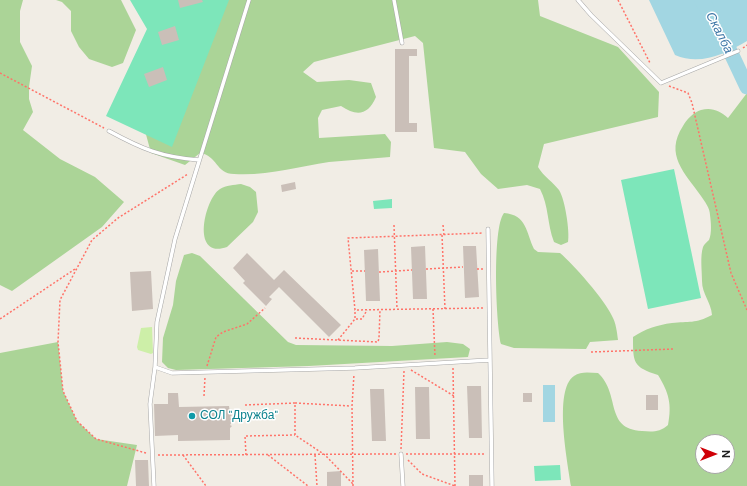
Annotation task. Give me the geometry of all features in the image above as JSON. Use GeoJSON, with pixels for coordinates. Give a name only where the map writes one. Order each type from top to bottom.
{"type":"FeatureCollection","features":[{"type":"Feature","properties":{"kind":"lane"},"geometry":{"type":"LineString","coordinates":[[154,486],[150,404],[155,367],[157,322],[175,239],[198,160],[249,0]]}},
{"type":"Feature","properties":{"kind":"lane"},"geometry":{"type":"LineString","coordinates":[[394,0],[402,42]]}},
{"type":"Feature","properties":{"kind":"lane"},"geometry":{"type":"LineString","coordinates":[[578,0],[591,15],[661,83],[738,51]]}},
{"type":"Feature","properties":{"kind":"lane"},"geometry":{"type":"LineString","coordinates":[[109,131],[139,147],[178,159],[198,160]]}},
{"type":"Feature","properties":{"kind":"lane"},"geometry":{"type":"LineString","coordinates":[[488,231],[492,486]]}},
{"type":"Feature","properties":{"kind":"lane"},"geometry":{"type":"LineString","coordinates":[[155,367],[172,373],[405,366],[490,360]]}},
{"type":"Feature","properties":{"kind":"lane"},"geometry":{"type":"LineString","coordinates":[[401,454],[403,486]]}},
{"type":"Feature","properties":{"kind":"path"},"geometry":{"type":"LineString","coordinates":[[618,0],[651,65]]}},
{"type":"Feature","properties":{"kind":"path"},"geometry":{"type":"LineString","coordinates":[[0,73],[109,131]]}},
{"type":"Feature","properties":{"kind":"path"},"geometry":{"type":"LineString","coordinates":[[661,83],[688,93],[731,273],[747,310]]}},
{"type":"Feature","properties":{"kind":"path"},"geometry":{"type":"LineString","coordinates":[[394,225],[397,310]]}},
{"type":"Feature","properties":{"kind":"path"},"geometry":{"type":"LineString","coordinates":[[443,225],[445,309]]}},
{"type":"Feature","properties":{"kind":"path"},"geometry":{"type":"LineString","coordinates":[[338,340],[355,319],[348,238],[443,235],[488,231]]}},
{"type":"Feature","properties":{"kind":"path"},"geometry":{"type":"LineString","coordinates":[[426,269],[463,267]]}},
{"type":"Feature","properties":{"kind":"path"},"geometry":{"type":"LineString","coordinates":[[0,319],[77,268]]}},
{"type":"Feature","properties":{"kind":"path"},"geometry":{"type":"LineString","coordinates":[[379,272],[412,270]]}},
{"type":"Feature","properties":{"kind":"path"},"geometry":{"type":"LineString","coordinates":[[352,272],[365,271]]}},
{"type":"Feature","properties":{"kind":"path"},"geometry":{"type":"LineString","coordinates":[[204,396],[205,372],[216,337],[223,332],[247,324],[265,308]]}},
{"type":"Feature","properties":{"kind":"path"},"geometry":{"type":"LineString","coordinates":[[355,310],[489,308]]}},
{"type":"Feature","properties":{"kind":"path"},"geometry":{"type":"LineString","coordinates":[[433,309],[435,364]]}},
{"type":"Feature","properties":{"kind":"path"},"geometry":{"type":"LineString","coordinates":[[355,319],[362,319],[367,310]]}},
{"type":"Feature","properties":{"kind":"path"},"geometry":{"type":"LineString","coordinates":[[294,338],[378,342],[380,310]]}},
{"type":"Feature","properties":{"kind":"path"},"geometry":{"type":"LineString","coordinates":[[591,352],[674,350]]}},
{"type":"Feature","properties":{"kind":"path"},"geometry":{"type":"LineString","coordinates":[[453,362],[454,396],[455,486],[422,474],[401,454],[405,366],[454,396]]}},
{"type":"Feature","properties":{"kind":"path"},"geometry":{"type":"LineString","coordinates":[[353,485],[352,406],[355,368]]}},
{"type":"Feature","properties":{"kind":"path"},"geometry":{"type":"LineString","coordinates":[[244,404],[295,403],[352,406]]}},
{"type":"Feature","properties":{"kind":"path"},"geometry":{"type":"LineString","coordinates":[[295,403],[295,435]]}},
{"type":"Feature","properties":{"kind":"path"},"geometry":{"type":"LineString","coordinates":[[246,455],[245,436],[295,435],[325,454],[353,485]]}},
{"type":"Feature","properties":{"kind":"path"},"geometry":{"type":"LineString","coordinates":[[183,455],[206,486]]}},
{"type":"Feature","properties":{"kind":"path"},"geometry":{"type":"LineString","coordinates":[[268,455],[308,486]]}},
{"type":"Feature","properties":{"kind":"path"},"geometry":{"type":"LineString","coordinates":[[315,455],[317,486]]}},
{"type":"Feature","properties":{"kind":"green space"},"geometry":{"type":"Polygon","coordinates":[[[0,0],[23,0],[20,11],[20,42],[32,66],[29,99],[33,112],[23,130],[60,159],[95,177],[124,202],[102,227],[12,291],[0,285],[0,0]]]}},
{"type":"Feature","properties":{"kind":"green space"},"geometry":{"type":"Polygon","coordinates":[[[56,0],[121,0],[136,30],[123,63],[112,67],[89,59],[79,47],[71,31],[71,11],[62,2],[56,0]]]}},
{"type":"Feature","properties":{"kind":"green space"},"geometry":{"type":"Polygon","coordinates":[[[130,0],[229,0],[172,147],[106,116],[147,29],[130,0]]]}},
{"type":"Feature","properties":{"kind":"green space"},"geometry":{"type":"Polygon","coordinates":[[[201,0],[538,0],[540,16],[618,47],[659,92],[658,117],[544,144],[538,167],[559,190],[566,216],[568,242],[561,245],[554,242],[545,202],[540,189],[527,185],[498,189],[481,174],[465,152],[434,148],[423,43],[415,36],[314,62],[303,72],[317,82],[349,80],[371,83],[376,97],[373,103],[365,111],[357,113],[341,106],[322,110],[318,118],[319,138],[385,134],[391,142],[390,157],[329,162],[258,174],[228,173],[223,171],[206,154],[200,153],[185,165],[151,153],[144,127],[201,0]]]}},
{"type":"Feature","properties":{"kind":"green space"},"geometry":{"type":"Polygon","coordinates":[[[747,93],[747,486],[571,486],[565,445],[563,411],[564,396],[568,384],[577,374],[598,373],[605,381],[617,417],[622,424],[630,429],[653,431],[662,429],[668,425],[670,411],[669,399],[665,387],[658,375],[644,369],[636,363],[633,353],[633,337],[656,326],[696,321],[712,315],[702,286],[701,264],[703,247],[709,240],[711,234],[710,212],[706,203],[683,171],[676,155],[676,146],[678,136],[690,116],[705,109],[712,109],[722,113],[728,118],[747,93]]]}},
{"type":"Feature","properties":{"kind":"green space"},"geometry":{"type":"Polygon","coordinates":[[[674,169],[701,298],[648,309],[621,180],[674,169]]]}},
{"type":"Feature","properties":{"kind":"green space"},"geometry":{"type":"Polygon","coordinates":[[[241,184],[250,187],[256,192],[258,212],[253,222],[227,247],[215,249],[208,245],[205,237],[204,226],[210,204],[214,195],[220,189],[227,186],[241,184]]]}},
{"type":"Feature","properties":{"kind":"green space"},"geometry":{"type":"Polygon","coordinates":[[[392,199],[392,208],[374,209],[373,201],[392,199]]]}},
{"type":"Feature","properties":{"kind":"green space"},"geometry":{"type":"Polygon","coordinates":[[[504,213],[512,214],[525,225],[534,249],[538,252],[560,253],[566,258],[596,292],[608,309],[616,328],[618,340],[590,342],[586,349],[514,348],[501,344],[498,317],[496,256],[500,222],[504,213]]]}},
{"type":"Feature","properties":{"kind":"green space"},"geometry":{"type":"Polygon","coordinates":[[[192,253],[200,256],[288,342],[296,345],[392,346],[447,342],[463,344],[470,349],[468,357],[309,366],[176,370],[168,368],[162,362],[163,338],[173,305],[176,281],[184,255],[192,253]]]}},
{"type":"Feature","properties":{"kind":"green space"},"geometry":{"type":"Polygon","coordinates":[[[152,327],[153,353],[151,354],[138,350],[137,347],[141,328],[152,327]]]}},
{"type":"Feature","properties":{"kind":"green space"},"geometry":{"type":"Polygon","coordinates":[[[58,342],[63,391],[77,421],[96,439],[137,445],[127,486],[0,486],[0,353],[58,342]]]}},
{"type":"Feature","properties":{"kind":"green space"},"geometry":{"type":"Polygon","coordinates":[[[560,465],[561,480],[535,481],[534,466],[560,465]]]}},
{"type":"Feature","properties":{"kind":"water"},"geometry":{"type":"Polygon","coordinates":[[[649,0],[747,0],[747,41],[721,54],[703,59],[684,58],[675,55],[649,0]]]}},
{"type":"Feature","properties":{"kind":"water"},"geometry":{"type":"Polygon","coordinates":[[[543,385],[555,385],[555,422],[543,422],[543,385]]]}},
{"type":"Feature","properties":{"kind":"building"},"geometry":{"type":"Polygon","coordinates":[[[178,0],[202,0],[203,2],[180,8],[178,0]]]}},
{"type":"Feature","properties":{"kind":"building"},"geometry":{"type":"Polygon","coordinates":[[[175,26],[179,40],[162,45],[158,32],[175,26]]]}},
{"type":"Feature","properties":{"kind":"building"},"geometry":{"type":"Polygon","coordinates":[[[395,49],[417,49],[417,56],[409,56],[409,123],[417,123],[417,132],[395,132],[395,49]]]}},
{"type":"Feature","properties":{"kind":"building"},"geometry":{"type":"Polygon","coordinates":[[[163,67],[167,80],[149,87],[144,74],[163,67]]]}},
{"type":"Feature","properties":{"kind":"building"},"geometry":{"type":"Polygon","coordinates":[[[295,182],[296,189],[282,192],[281,185],[295,182]]]}},
{"type":"Feature","properties":{"kind":"building"},"geometry":{"type":"Polygon","coordinates":[[[425,246],[427,299],[413,299],[411,247],[425,246]]]}},
{"type":"Feature","properties":{"kind":"building"},"geometry":{"type":"Polygon","coordinates":[[[463,246],[476,246],[479,297],[465,298],[463,246]]]}},
{"type":"Feature","properties":{"kind":"building"},"geometry":{"type":"Polygon","coordinates":[[[378,249],[380,301],[366,301],[364,250],[378,249]]]}},
{"type":"Feature","properties":{"kind":"building"},"geometry":{"type":"Polygon","coordinates":[[[247,253],[274,280],[284,270],[341,325],[329,337],[279,287],[269,297],[272,299],[266,306],[243,283],[245,281],[233,268],[247,253]]]}},
{"type":"Feature","properties":{"kind":"building"},"geometry":{"type":"Polygon","coordinates":[[[151,271],[153,309],[132,311],[130,272],[151,271]]]}},
{"type":"Feature","properties":{"kind":"building"},"geometry":{"type":"Polygon","coordinates":[[[467,386],[481,386],[482,438],[469,438],[467,386]]]}},
{"type":"Feature","properties":{"kind":"building"},"geometry":{"type":"Polygon","coordinates":[[[415,387],[429,387],[430,439],[416,439],[415,387]]]}},
{"type":"Feature","properties":{"kind":"building"},"geometry":{"type":"Polygon","coordinates":[[[370,389],[384,389],[386,441],[372,441],[370,389]]]}},
{"type":"Feature","properties":{"kind":"building","name":"СОЛ \"Дружба\""},"geometry":{"type":"Polygon","coordinates":[[[168,393],[178,393],[179,407],[229,406],[230,413],[232,415],[230,417],[232,419],[230,421],[232,422],[230,425],[232,426],[230,428],[230,440],[178,441],[178,435],[155,436],[154,404],[168,404],[168,393]]]}},
{"type":"Feature","properties":{"kind":"building"},"geometry":{"type":"Polygon","coordinates":[[[523,393],[532,393],[532,402],[523,402],[523,393]]]}},
{"type":"Feature","properties":{"kind":"building"},"geometry":{"type":"Polygon","coordinates":[[[646,395],[658,395],[658,410],[646,410],[646,395]]]}},
{"type":"Feature","properties":{"kind":"building"},"geometry":{"type":"Polygon","coordinates":[[[135,460],[148,460],[149,486],[136,486],[135,460]]]}},
{"type":"Feature","properties":{"kind":"building"},"geometry":{"type":"Polygon","coordinates":[[[341,471],[341,486],[327,486],[327,472],[341,471]]]}},
{"type":"Feature","properties":{"kind":"building"},"geometry":{"type":"Polygon","coordinates":[[[469,475],[483,475],[483,486],[469,486],[469,475]]]}},
{"type":"Feature","properties":{"kind":"waterway","name":"Скалба"},"geometry":{"type":"LineString","coordinates":[[702,0],[730,51],[747,87]]}},
{"type":"Feature","properties":{"kind":"place","name":"СОЛ \"Дружба\""},"geometry":{"type":"Point","coordinates":[192,416]}}]}
